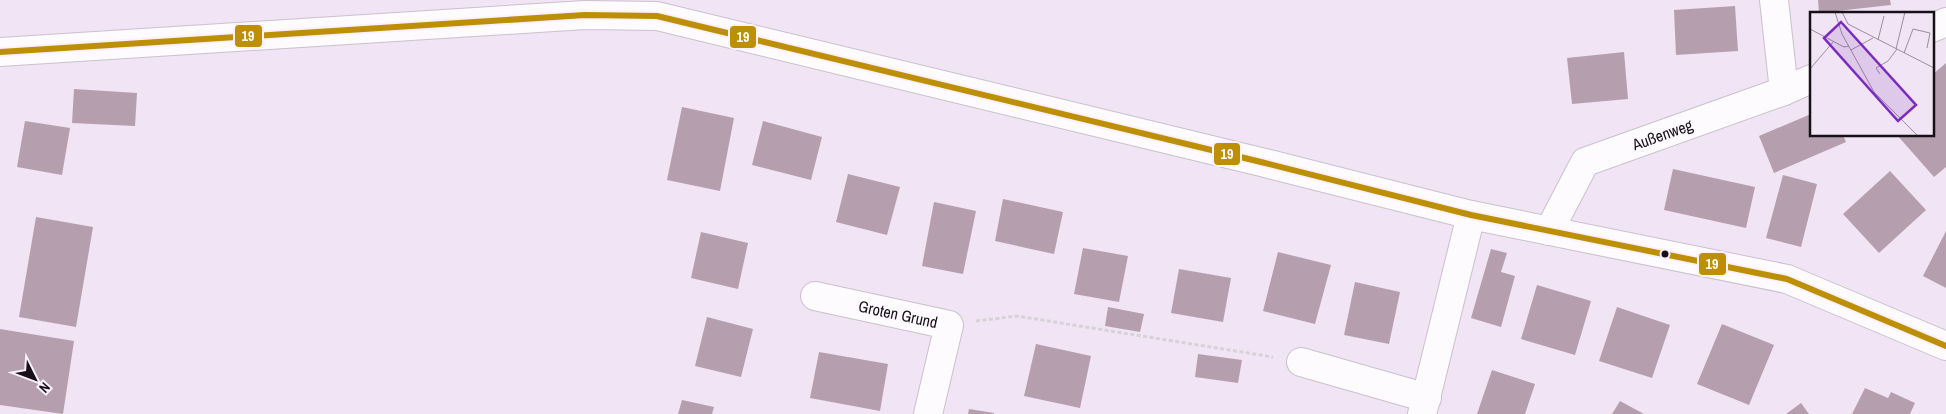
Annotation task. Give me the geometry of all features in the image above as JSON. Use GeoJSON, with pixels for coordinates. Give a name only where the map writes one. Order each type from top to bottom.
{"type":"FeatureCollection","features":[{"type":"Feature","properties":{"kind":"street"},"geometry":{"type":"LineString","coordinates":[[1774,0],[1784,91]]}},
{"type":"Feature","properties":{"kind":"street"},"geometry":{"type":"LineString","coordinates":[[0,52],[585,15],[657,16],[1261,162],[1471,215],[1787,279],[1946,346]]}},
{"type":"Feature","properties":{"kind":"street"},"geometry":{"type":"LineString","coordinates":[[1934,27],[1946,22]]}},
{"type":"Feature","properties":{"kind":"street","name":"Außenweg"},"geometry":{"type":"LineString","coordinates":[[1549,231],[1585,162],[1810,80]]}},
{"type":"Feature","properties":{"kind":"street"},"geometry":{"type":"LineString","coordinates":[[1301,362],[1425,406],[1471,215]]}},
{"type":"Feature","properties":{"kind":"street","name":"Groten Grund"},"geometry":{"type":"LineString","coordinates":[[815,296],[949,325],[928,414]]}},
{"type":"Feature","properties":{"kind":"path"},"geometry":{"type":"LineString","coordinates":[[949,325],[1017,316],[1301,362]]}},
{"type":"Feature","properties":{"kind":"building"},"geometry":{"type":"Polygon","coordinates":[[[1818,0],[1890,0],[1891,5],[1828,12],[1819,12],[1818,0]]]}},
{"type":"Feature","properties":{"kind":"building"},"geometry":{"type":"Polygon","coordinates":[[[1735,6],[1738,51],[1676,55],[1674,10],[1735,6]]]}},
{"type":"Feature","properties":{"kind":"building"},"geometry":{"type":"Polygon","coordinates":[[[1624,52],[1628,99],[1572,104],[1567,58],[1624,52]]]}},
{"type":"Feature","properties":{"kind":"building"},"geometry":{"type":"Polygon","coordinates":[[[1946,63],[1946,167],[1934,177],[1898,136],[1934,136],[1934,73],[1946,63]]]}},
{"type":"Feature","properties":{"kind":"building"},"geometry":{"type":"Polygon","coordinates":[[[74,89],[137,93],[135,126],[72,123],[74,89]]]}},
{"type":"Feature","properties":{"kind":"building"},"geometry":{"type":"Polygon","coordinates":[[[682,107],[734,118],[720,191],[667,180],[682,107]]]}},
{"type":"Feature","properties":{"kind":"building"},"geometry":{"type":"Polygon","coordinates":[[[1810,114],[1810,136],[1843,136],[1846,142],[1774,173],[1759,136],[1810,114]]]}},
{"type":"Feature","properties":{"kind":"building"},"geometry":{"type":"Polygon","coordinates":[[[25,121],[70,128],[62,175],[17,167],[25,121]]]}},
{"type":"Feature","properties":{"kind":"building"},"geometry":{"type":"Polygon","coordinates":[[[763,121],[822,137],[811,180],[752,165],[763,121]]]}},
{"type":"Feature","properties":{"kind":"building"},"geometry":{"type":"Polygon","coordinates":[[[1673,169],[1755,187],[1746,228],[1664,210],[1673,169]]]}},
{"type":"Feature","properties":{"kind":"building"},"geometry":{"type":"Polygon","coordinates":[[[1890,171],[1926,210],[1879,253],[1843,214],[1890,171]]]}},
{"type":"Feature","properties":{"kind":"building"},"geometry":{"type":"Polygon","coordinates":[[[848,174],[900,187],[887,235],[836,222],[848,174]]]}},
{"type":"Feature","properties":{"kind":"building"},"geometry":{"type":"Polygon","coordinates":[[[1783,175],[1817,184],[1801,247],[1766,238],[1783,175]]]}},
{"type":"Feature","properties":{"kind":"building"},"geometry":{"type":"Polygon","coordinates":[[[1003,199],[1063,212],[1054,254],[995,241],[1003,199]]]}},
{"type":"Feature","properties":{"kind":"building"},"geometry":{"type":"Polygon","coordinates":[[[934,202],[976,211],[963,274],[922,266],[934,202]]]}},
{"type":"Feature","properties":{"kind":"building"},"geometry":{"type":"Polygon","coordinates":[[[36,217],[93,227],[76,327],[19,317],[36,217]]]}},
{"type":"Feature","properties":{"kind":"building"},"geometry":{"type":"Polygon","coordinates":[[[1946,231],[1946,288],[1923,276],[1946,231]]]}},
{"type":"Feature","properties":{"kind":"building"},"geometry":{"type":"Polygon","coordinates":[[[701,232],[748,243],[738,289],[691,278],[701,232]]]}},
{"type":"Feature","properties":{"kind":"building"},"geometry":{"type":"Polygon","coordinates":[[[1083,248],[1128,256],[1119,302],[1074,294],[1083,248]]]}},
{"type":"Feature","properties":{"kind":"building"},"geometry":{"type":"Polygon","coordinates":[[[1491,249],[1507,253],[1501,272],[1515,276],[1501,327],[1471,318],[1491,249]]]}},
{"type":"Feature","properties":{"kind":"building"},"geometry":{"type":"Polygon","coordinates":[[[1278,252],[1331,265],[1315,324],[1263,311],[1278,252]]]}},
{"type":"Feature","properties":{"kind":"building"},"geometry":{"type":"Polygon","coordinates":[[[1179,269],[1231,278],[1223,322],[1171,313],[1179,269]]]}},
{"type":"Feature","properties":{"kind":"building"},"geometry":{"type":"Polygon","coordinates":[[[1355,282],[1400,292],[1389,344],[1344,335],[1355,282]]]}},
{"type":"Feature","properties":{"kind":"building"},"geometry":{"type":"Polygon","coordinates":[[[1537,285],[1591,301],[1575,355],[1521,339],[1537,285]]]}},
{"type":"Feature","properties":{"kind":"building"},"geometry":{"type":"Polygon","coordinates":[[[1108,307],[1144,314],[1140,332],[1105,326],[1108,307]]]}},
{"type":"Feature","properties":{"kind":"building"},"geometry":{"type":"Polygon","coordinates":[[[1617,307],[1670,325],[1652,378],[1599,361],[1617,307]]]}},
{"type":"Feature","properties":{"kind":"building"},"geometry":{"type":"Polygon","coordinates":[[[707,317],[753,329],[741,377],[695,366],[707,317]]]}},
{"type":"Feature","properties":{"kind":"building"},"geometry":{"type":"Polygon","coordinates":[[[1722,324],[1774,345],[1749,405],[1697,384],[1722,324]]]}},
{"type":"Feature","properties":{"kind":"building"},"geometry":{"type":"Polygon","coordinates":[[[0,329],[74,341],[63,414],[0,405],[0,329]]]}},
{"type":"Feature","properties":{"kind":"building"},"geometry":{"type":"Polygon","coordinates":[[[1036,344],[1091,356],[1080,408],[1024,396],[1036,344]]]}},
{"type":"Feature","properties":{"kind":"building"},"geometry":{"type":"Polygon","coordinates":[[[819,352],[888,364],[880,411],[810,398],[819,352]]]}},
{"type":"Feature","properties":{"kind":"building"},"geometry":{"type":"Polygon","coordinates":[[[1198,354],[1242,360],[1238,383],[1195,377],[1198,354]]]}},
{"type":"Feature","properties":{"kind":"building"},"geometry":{"type":"Polygon","coordinates":[[[1492,370],[1535,384],[1525,414],[1477,414],[1492,370]]]}},
{"type":"Feature","properties":{"kind":"building"},"geometry":{"type":"Polygon","coordinates":[[[1865,388],[1888,398],[1891,392],[1915,403],[1910,414],[1852,414],[1865,388]]]}},
{"type":"Feature","properties":{"kind":"building"},"geometry":{"type":"Polygon","coordinates":[[[682,400],[714,407],[712,414],[678,414],[682,400]]]}},
{"type":"Feature","properties":{"kind":"building"},"geometry":{"type":"Polygon","coordinates":[[[1620,401],[1644,414],[1612,414],[1620,401]]]}},
{"type":"Feature","properties":{"kind":"building"},"geometry":{"type":"Polygon","coordinates":[[[1801,403],[1809,414],[1786,414],[1801,403]]]}},
{"type":"Feature","properties":{"kind":"building"},"geometry":{"type":"Polygon","coordinates":[[[969,409],[994,413],[994,414],[968,414],[969,409]]]}},
{"type":"Feature","properties":{"kind":"transit line","name":"19"},"geometry":{"type":"LineString","coordinates":[[0,52],[585,15],[657,16],[1261,162],[1471,215],[1787,279],[1946,346]]}}]}
